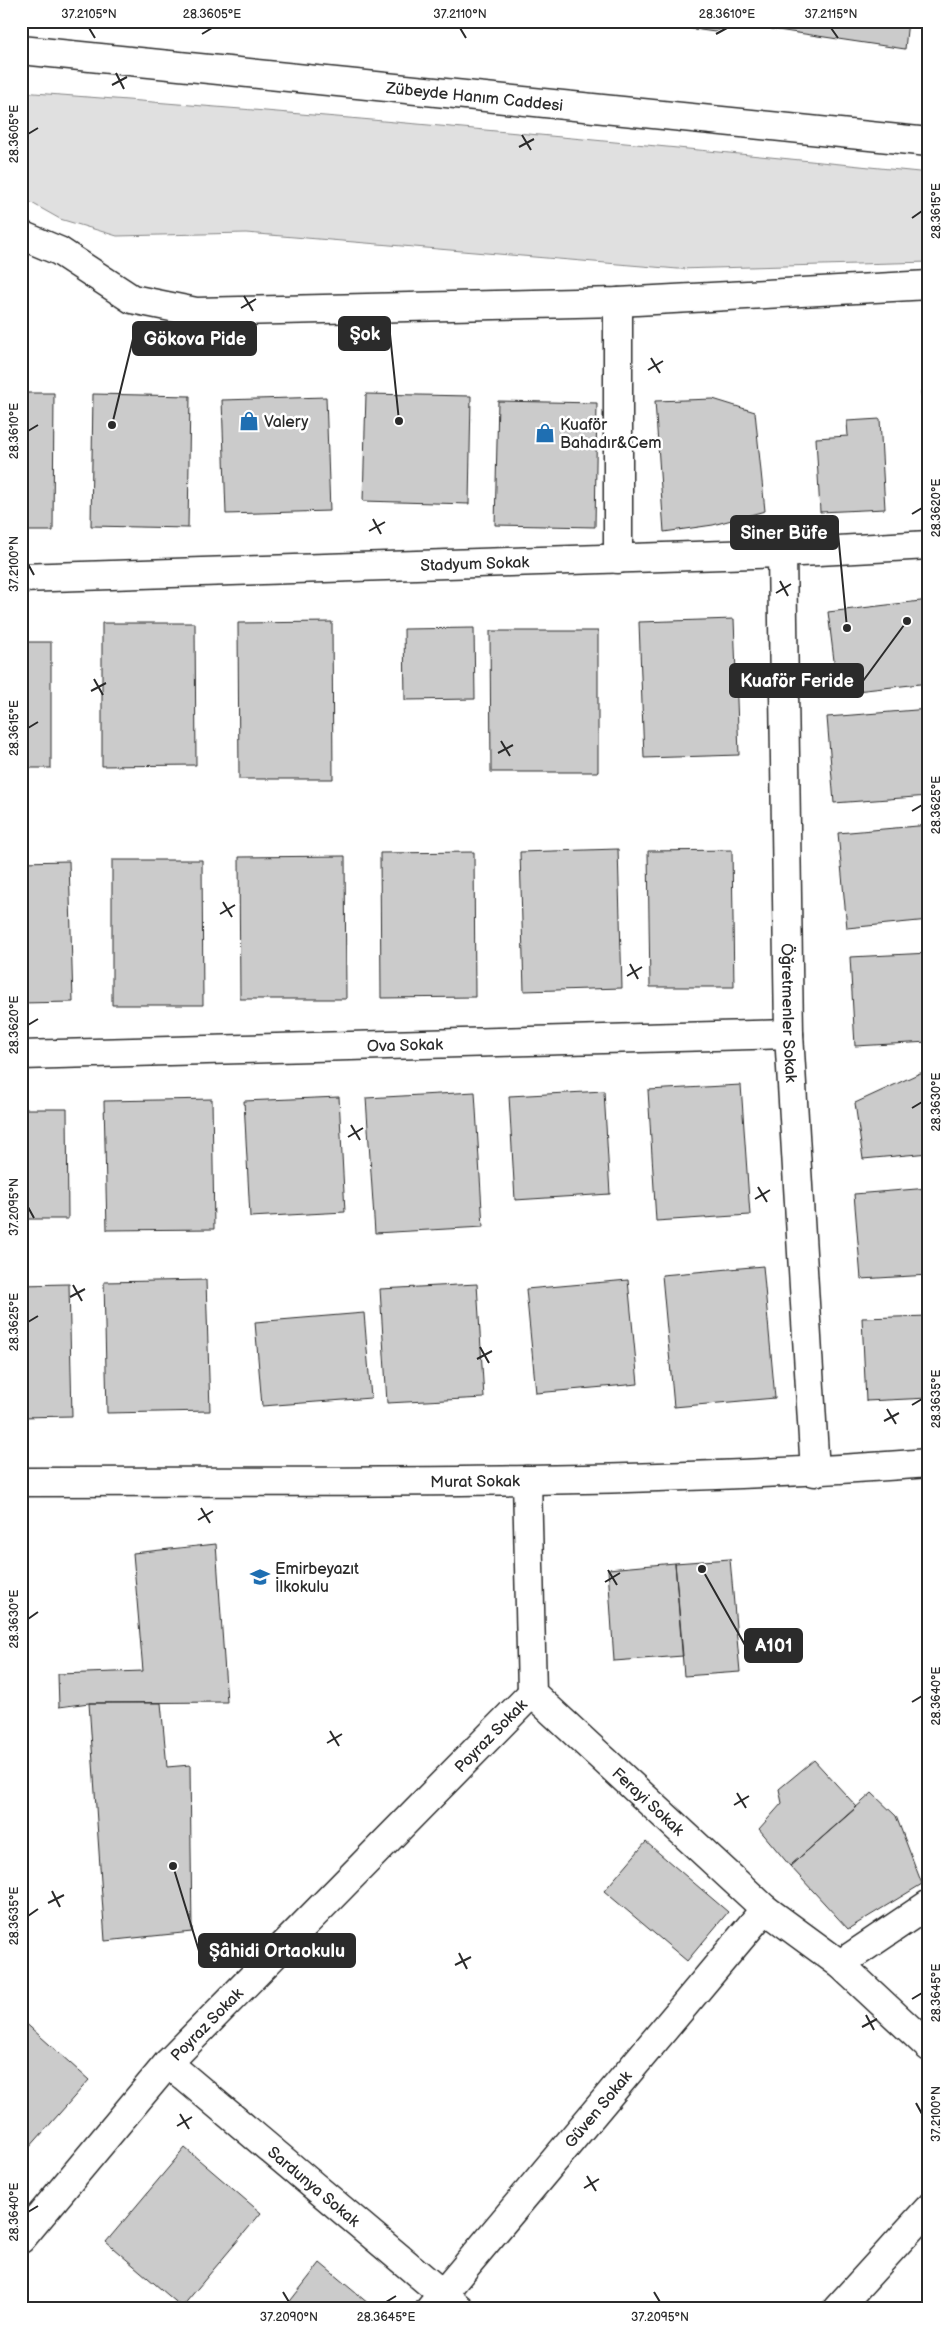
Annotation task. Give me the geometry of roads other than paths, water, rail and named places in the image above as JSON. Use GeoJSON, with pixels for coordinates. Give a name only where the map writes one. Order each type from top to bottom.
{"type":"FeatureCollection","features":[{"type":"Feature","properties":{"kind":"street","name":"Zübeyde Hanım Caddesi"},"geometry":{"type":"LineString","coordinates":[[21,50],[929,142]]}},
{"type":"Feature","properties":{"kind":"street"},"geometry":{"type":"LineString","coordinates":[[21,234],[59,251],[132,299],[196,312],[618,302],[929,285]]}},
{"type":"Feature","properties":{"kind":"street"},"geometry":{"type":"LineString","coordinates":[[618,302],[618,558]]}},
{"type":"Feature","properties":{"kind":"street","name":"Stadyum Sokak"},"geometry":{"type":"LineString","coordinates":[[21,578],[782,554],[929,545]]}},
{"type":"Feature","properties":{"kind":"street","name":"Öğretmenler Sokak"},"geometry":{"type":"LineString","coordinates":[[782,554],[789,1034],[814,1472]]}},
{"type":"Feature","properties":{"kind":"street","name":"Ova Sokak"},"geometry":{"type":"LineString","coordinates":[[21,1055],[789,1034]]}},
{"type":"Feature","properties":{"kind":"street","name":"Murat Sokak"},"geometry":{"type":"LineString","coordinates":[[21,1482],[527,1480],[814,1472],[929,1463]]}},
{"type":"Feature","properties":{"kind":"street"},"geometry":{"type":"LineString","coordinates":[[527,1480],[532,1693]]}},
{"type":"Feature","properties":{"kind":"street","name":"Ferayi Sokak"},"geometry":{"type":"LineString","coordinates":[[532,1693],[765,1909],[840,1964],[929,2047]]}},
{"type":"Feature","properties":{"kind":"street","name":"Poyraz Sokak"},"geometry":{"type":"LineString","coordinates":[[21,2240],[168,2063],[532,1693]]}},
{"type":"Feature","properties":{"kind":"street"},"geometry":{"type":"LineString","coordinates":[[840,1964],[929,1904]]}},
{"type":"Feature","properties":{"kind":"street","name":"Güven Sokak"},"geometry":{"type":"LineString","coordinates":[[445,2304],[765,1909]]}},
{"type":"Feature","properties":{"kind":"street","name":"Sardunya Sokak"},"geometry":{"type":"LineString","coordinates":[[168,2063],[445,2304]]}},
{"type":"Feature","properties":{"kind":"street"},"geometry":{"type":"LineString","coordinates":[[837,2309],[929,2208]]}},
{"type":"Feature","properties":{"kind":"place","name":"Valery"},"geometry":{"type":"Point","coordinates":[249,421]}},
{"type":"Feature","properties":{"kind":"place","name":"Şok"},"geometry":{"type":"Point","coordinates":[399,421]}},
{"type":"Feature","properties":{"kind":"place","name":"Gökova Pide"},"geometry":{"type":"Point","coordinates":[112,425]}},
{"type":"Feature","properties":{"kind":"place","name":"Kuaför Bahadır&Cem"},"geometry":{"type":"Point","coordinates":[545,433]}},
{"type":"Feature","properties":{"kind":"place","name":"Kuaför Feride"},"geometry":{"type":"Point","coordinates":[907,621]}},
{"type":"Feature","properties":{"kind":"place","name":"Siner Büfe"},"geometry":{"type":"Point","coordinates":[847,628]}},
{"type":"Feature","properties":{"kind":"place","name":"A101"},"geometry":{"type":"Point","coordinates":[702,1569]}},
{"type":"Feature","properties":{"kind":"place","name":"Emirbeyazıt İlkokulu"},"geometry":{"type":"Point","coordinates":[260,1577]}},
{"type":"Feature","properties":{"kind":"place","name":"Şâhidi Ortaokulu"},"geometry":{"type":"Point","coordinates":[173,1866]}}]}
